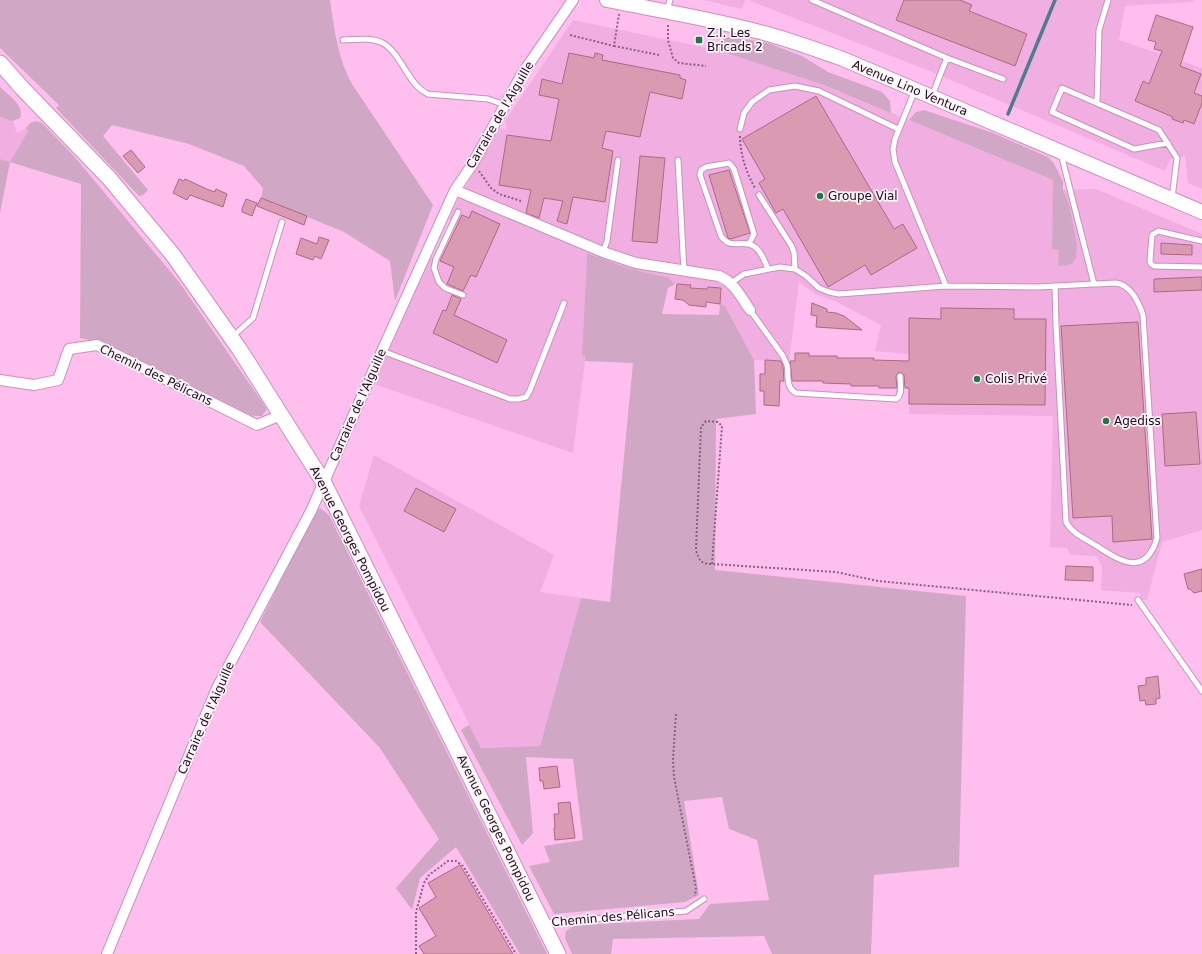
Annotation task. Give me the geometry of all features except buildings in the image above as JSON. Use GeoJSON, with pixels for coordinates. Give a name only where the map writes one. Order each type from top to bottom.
{"type":"FeatureCollection","features":[{"type":"Feature","properties":{"kind":"main road","name":"Avenue Lino Ventura"},"geometry":{"type":"LineString","coordinates":[[606,0],[620,3],[669,6],[798,43],[843,59],[1202,212]]}},
{"type":"Feature","properties":{"kind":"main road","name":"Avenue Georges Pompidou"},"geometry":{"type":"LineString","coordinates":[[0,63],[22,88],[109,178],[173,256],[231,337],[324,483],[558,954]]}},
{"type":"Feature","properties":{"kind":"main road","name":"Avenue Georges Pompidou"},"geometry":{"type":"LineString","coordinates":[[0,68],[22,88]]}},
{"type":"Feature","properties":{"kind":"street","name":"Carraire de l'Aiguille"},"geometry":{"type":"LineString","coordinates":[[107,954],[216,688],[311,511],[456,190],[472,165],[522,74],[572,0]]}},
{"type":"Feature","properties":{"kind":"street"},"geometry":{"type":"LineString","coordinates":[[456,190],[603,252],[636,263],[719,276],[731,283],[750,310]]}},
{"type":"Feature","properties":{"kind":"street","name":"Chemin des Pélicans"},"geometry":{"type":"LineString","coordinates":[[0,380],[34,386],[58,380],[69,349],[97,345],[257,425],[281,415]]}},
{"type":"Feature","properties":{"kind":"lane"},"geometry":{"type":"LineString","coordinates":[[812,0],[947,58],[1003,79]]}},
{"type":"Feature","properties":{"kind":"lane"},"geometry":{"type":"LineString","coordinates":[[1097,103],[1099,30],[1108,0]]}},
{"type":"Feature","properties":{"kind":"lane"},"geometry":{"type":"LineString","coordinates":[[343,40],[366,38],[388,45],[415,85],[421,91],[428,94],[488,99],[504,105]]}},
{"type":"Feature","properties":{"kind":"lane"},"geometry":{"type":"LineString","coordinates":[[932,97],[947,58]]}},
{"type":"Feature","properties":{"kind":"lane"},"geometry":{"type":"LineString","coordinates":[[740,128],[744,113],[752,102],[769,90],[795,86],[819,91],[898,129]]}},
{"type":"Feature","properties":{"kind":"lane"},"geometry":{"type":"LineString","coordinates":[[1168,143],[1134,149],[1052,112],[1062,88],[1159,130],[1168,143],[1177,158],[1172,199]]}},
{"type":"Feature","properties":{"kind":"lane"},"geometry":{"type":"LineString","coordinates":[[915,90],[898,129],[893,149],[896,162],[946,286]]}},
{"type":"Feature","properties":{"kind":"lane"},"geometry":{"type":"LineString","coordinates":[[1060,151],[1094,284]]}},
{"type":"Feature","properties":{"kind":"lane"},"geometry":{"type":"LineString","coordinates":[[603,252],[607,241],[618,160]]}},
{"type":"Feature","properties":{"kind":"lane"},"geometry":{"type":"LineString","coordinates":[[678,160],[684,271]]}},
{"type":"Feature","properties":{"kind":"lane"},"geometry":{"type":"LineString","coordinates":[[749,244],[754,234],[734,169],[729,163],[706,167],[702,170],[700,175],[724,241],[730,244],[749,244],[756,247],[768,269]]}},
{"type":"Feature","properties":{"kind":"lane"},"geometry":{"type":"LineString","coordinates":[[759,195],[791,245],[794,252],[795,269]]}},
{"type":"Feature","properties":{"kind":"lane"},"geometry":{"type":"LineString","coordinates":[[458,212],[436,259],[434,268],[439,282],[445,288],[463,295]]}},
{"type":"Feature","properties":{"kind":"lane"},"geometry":{"type":"LineString","coordinates":[[231,337],[253,318],[282,222]]}},
{"type":"Feature","properties":{"kind":"lane"},"geometry":{"type":"LineString","coordinates":[[1202,241],[1158,231],[1152,235],[1150,261],[1154,266],[1202,267]]}},
{"type":"Feature","properties":{"kind":"lane"},"geometry":{"type":"LineString","coordinates":[[435,234],[446,238]]}},
{"type":"Feature","properties":{"kind":"lane"},"geometry":{"type":"LineString","coordinates":[[731,283],[744,274],[780,267],[795,269],[806,276],[819,288],[839,294],[946,286],[1055,286],[1118,283],[1127,289],[1140,305],[1143,315],[1157,538],[1149,556],[1132,564],[1110,555],[1075,533],[1066,522],[1055,286]]}},
{"type":"Feature","properties":{"kind":"lane"},"geometry":{"type":"LineString","coordinates":[[382,351],[510,399],[526,397],[564,303]]}},
{"type":"Feature","properties":{"kind":"lane"},"geometry":{"type":"LineString","coordinates":[[750,310],[783,356],[787,364],[789,387],[791,391],[796,393],[896,399],[899,398],[900,395],[900,376]]}},
{"type":"Feature","properties":{"kind":"lane"},"geometry":{"type":"LineString","coordinates":[[1138,600],[1202,691]]}},
{"type":"Feature","properties":{"kind":"lane","name":"Chemin des Pélicans"},"geometry":{"type":"LineString","coordinates":[[543,923],[686,911],[704,899]]}},
{"type":"Feature","properties":{"kind":"path"},"geometry":{"type":"LineString","coordinates":[[614,46],[620,3]]}},
{"type":"Feature","properties":{"kind":"path"},"geometry":{"type":"LineString","coordinates":[[669,6],[668,40],[673,58],[679,63],[706,66]]}},
{"type":"Feature","properties":{"kind":"path"},"geometry":{"type":"LineString","coordinates":[[570,35],[659,55]]}},
{"type":"Feature","properties":{"kind":"path"},"geometry":{"type":"LineString","coordinates":[[740,128],[740,149],[750,178],[759,195]]}},
{"type":"Feature","properties":{"kind":"path"},"geometry":{"type":"LineString","coordinates":[[472,165],[484,176],[491,188],[499,194],[521,201]]}},
{"type":"Feature","properties":{"kind":"path"},"geometry":{"type":"LineString","coordinates":[[712,564],[722,426],[718,422],[706,421],[701,427],[696,550],[698,558],[704,564],[836,572],[878,581],[1126,604],[1143,608]]}},
{"type":"Feature","properties":{"kind":"path"},"geometry":{"type":"LineString","coordinates":[[676,714],[673,760],[674,777],[696,888],[695,905]]}},
{"type":"Feature","properties":{"kind":"path"},"geometry":{"type":"LineString","coordinates":[[416,954],[416,912],[424,883],[429,875],[448,861],[456,861],[463,866],[516,954]]}},
{"type":"Feature","properties":{"kind":"shaded area"},"geometry":{"type":"Polygon","coordinates":[[[0,0],[330,0],[340,54],[352,84],[433,205],[395,301],[390,261],[344,232],[261,198],[263,188],[244,166],[189,144],[112,125],[103,136],[148,190],[143,195],[139,196],[56,108],[59,105],[0,48],[0,0]]]}},
{"type":"Feature","properties":{"kind":"shaded area"},"geometry":{"type":"Polygon","coordinates":[[[704,0],[745,0],[742,9],[704,0]]]}},
{"type":"Feature","properties":{"kind":"shaded area"},"geometry":{"type":"Polygon","coordinates":[[[748,0],[1194,0],[1193,2],[1125,6],[1119,40],[1202,68],[1202,189],[1188,183],[1185,156],[1170,159],[1165,171],[932,72],[748,0]]]}},
{"type":"Feature","properties":{"kind":"shaded area"},"geometry":{"type":"Polygon","coordinates":[[[573,20],[717,50],[824,85],[1056,181],[1063,181],[1063,190],[1096,189],[1202,234],[1202,530],[1162,542],[1147,600],[1141,600],[1140,593],[1101,590],[1102,566],[1096,556],[1071,555],[1067,548],[1050,547],[1053,416],[909,414],[909,354],[875,351],[881,325],[835,301],[815,294],[799,282],[789,361],[754,360],[725,306],[720,304],[721,288],[690,288],[690,285],[675,284],[669,278],[628,268],[587,253],[582,355],[585,356],[585,361],[573,453],[374,384],[431,257],[441,261],[457,224],[449,220],[457,202],[500,128],[507,130],[505,121],[573,20]]]}},
{"type":"Feature","properties":{"kind":"shaded area"},"geometry":{"type":"Polygon","coordinates":[[[732,37],[768,43],[802,56],[828,72],[882,92],[890,101],[891,113],[824,85],[717,50],[723,38],[732,37]]]}},
{"type":"Feature","properties":{"kind":"shaded area"},"geometry":{"type":"Polygon","coordinates":[[[0,87],[18,105],[21,113],[20,118],[13,121],[0,117],[0,87]]]}},
{"type":"Feature","properties":{"kind":"shaded area"},"geometry":{"type":"Polygon","coordinates":[[[924,110],[993,133],[1048,157],[1053,162],[1063,181],[1063,190],[1070,208],[1077,246],[1076,257],[1073,263],[1058,266],[1059,250],[1052,249],[1053,180],[909,120],[916,112],[924,110]]]}},
{"type":"Feature","properties":{"kind":"shaded area"},"geometry":{"type":"Polygon","coordinates":[[[0,117],[13,121],[17,133],[26,128],[28,131],[10,162],[0,159],[0,117]]]}},
{"type":"Feature","properties":{"kind":"shaded area"},"geometry":{"type":"Polygon","coordinates":[[[36,121],[42,123],[73,155],[179,282],[267,409],[262,416],[253,416],[107,344],[80,338],[81,184],[10,162],[28,131],[26,128],[30,123],[36,121]]]}},
{"type":"Feature","properties":{"kind":"shaded area"},"geometry":{"type":"Polygon","coordinates":[[[0,159],[10,162],[0,213],[0,159]]]}},
{"type":"Feature","properties":{"kind":"shaded area"},"geometry":{"type":"Polygon","coordinates":[[[587,253],[628,268],[669,278],[675,284],[668,288],[662,314],[719,315],[720,304],[725,306],[754,360],[756,414],[716,419],[715,570],[966,596],[959,867],[874,875],[871,954],[772,954],[764,936],[613,939],[611,954],[572,954],[565,938],[566,931],[575,925],[699,919],[710,904],[769,900],[757,840],[729,829],[722,797],[684,801],[699,895],[685,902],[554,914],[529,866],[550,862],[544,846],[583,840],[573,759],[526,757],[533,833],[522,845],[461,730],[469,725],[481,748],[540,746],[581,598],[610,602],[633,363],[585,361],[585,356],[582,355],[587,253]]]}},
{"type":"Feature","properties":{"kind":"shaded area"},"geometry":{"type":"Polygon","coordinates":[[[374,455],[554,555],[540,592],[581,598],[540,746],[481,748],[359,506],[374,455]]]}},
{"type":"Feature","properties":{"kind":"shaded area"},"geometry":{"type":"Polygon","coordinates":[[[320,508],[329,515],[547,954],[520,954],[456,847],[420,878],[412,910],[396,888],[439,839],[380,748],[260,622],[314,513],[320,508]]]}},
{"type":"Feature","properties":{"kind":"waterway"},"geometry":{"type":"LineString","coordinates":[[1008,114],[1055,0]]}},
{"type":"Feature","properties":{"kind":"place","name":"Z.I. Les Bricads 2"},"geometry":{"type":"Point","coordinates":[699,40]}},
{"type":"Feature","properties":{"kind":"place","name":"Groupe Vial"},"geometry":{"type":"Point","coordinates":[820,196]}},
{"type":"Feature","properties":{"kind":"place","name":"Colis Privé"},"geometry":{"type":"Point","coordinates":[977,379]}},
{"type":"Feature","properties":{"kind":"place","name":"Agediss"},"geometry":{"type":"Point","coordinates":[1106,421]}}]}
